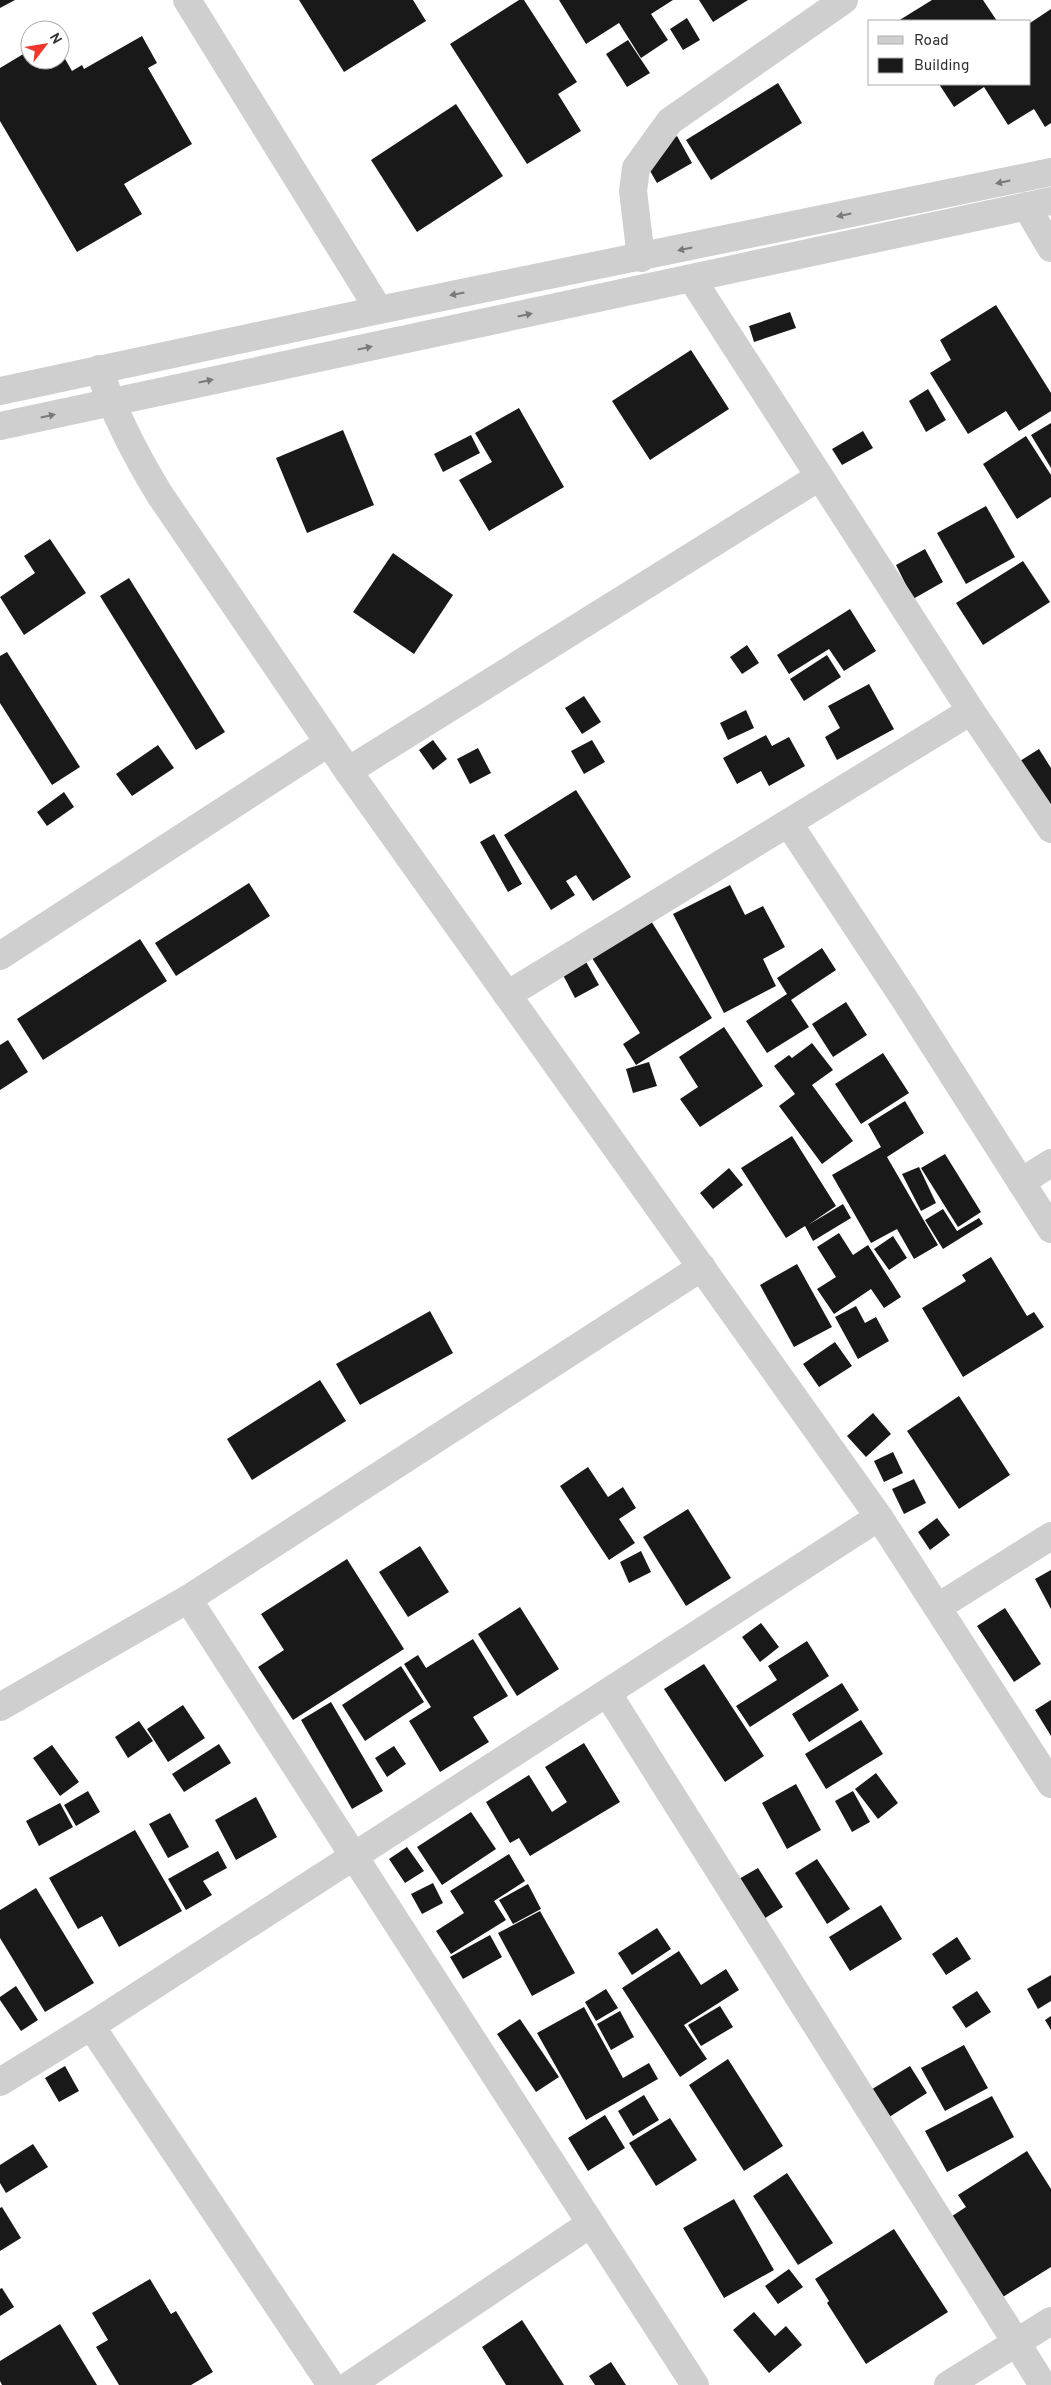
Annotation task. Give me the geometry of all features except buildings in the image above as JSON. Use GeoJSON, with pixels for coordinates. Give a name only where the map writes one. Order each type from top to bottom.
{"type":"FeatureCollection","features":[{"type":"Feature","properties":{"kind":"street"},"geometry":{"type":"LineString","coordinates":[[187,0],[379,310]]}},
{"type":"Feature","properties":{"kind":"street"},"geometry":{"type":"LineString","coordinates":[[641,258],[633,191],[636,168],[670,121],[844,0]]}},
{"type":"Feature","properties":{"kind":"street"},"geometry":{"type":"LineString","coordinates":[[0,391],[379,310],[641,258],[1051,172]]}},
{"type":"Feature","properties":{"kind":"street"},"geometry":{"type":"LineString","coordinates":[[0,426],[1039,203],[1051,248]]}},
{"type":"Feature","properties":{"kind":"street"},"geometry":{"type":"LineString","coordinates":[[692,279],[971,711],[1051,829]]}},
{"type":"Feature","properties":{"kind":"street"},"geometry":{"type":"LineString","coordinates":[[99,369],[110,403],[132,449],[160,495],[328,743],[879,1517],[1051,1784]]}},
{"type":"Feature","properties":{"kind":"street"},"geometry":{"type":"LineString","coordinates":[[348,771],[819,477]]}},
{"type":"Feature","properties":{"kind":"street"},"geometry":{"type":"LineString","coordinates":[[508,995],[971,711]]}},
{"type":"Feature","properties":{"kind":"street"},"geometry":{"type":"LineString","coordinates":[[0,956],[328,743]]}},
{"type":"Feature","properties":{"kind":"street"},"geometry":{"type":"LineString","coordinates":[[788,824],[907,1003],[1051,1229]]}},
{"type":"Feature","properties":{"kind":"street"},"geometry":{"type":"LineString","coordinates":[[1021,1182],[1051,1163]]}},
{"type":"Feature","properties":{"kind":"street"},"geometry":{"type":"LineString","coordinates":[[0,1707],[188,1599],[702,1267]]}},
{"type":"Feature","properties":{"kind":"street"},"geometry":{"type":"LineString","coordinates":[[0,2082],[92,2026],[879,1517]]}},
{"type":"Feature","properties":{"kind":"street"},"geometry":{"type":"LineString","coordinates":[[938,1607],[1051,1536]]}},
{"type":"Feature","properties":{"kind":"street"},"geometry":{"type":"LineString","coordinates":[[188,1599],[695,2385]]}},
{"type":"Feature","properties":{"kind":"street"},"geometry":{"type":"LineString","coordinates":[[608,1694],[1043,2385]]}},
{"type":"Feature","properties":{"kind":"street"},"geometry":{"type":"LineString","coordinates":[[92,2026],[331,2385]]}},
{"type":"Feature","properties":{"kind":"street"},"geometry":{"type":"LineString","coordinates":[[350,2385],[590,2224]]}},
{"type":"Feature","properties":{"kind":"street"},"geometry":{"type":"LineString","coordinates":[[948,2385],[1051,2321]]}}]}
